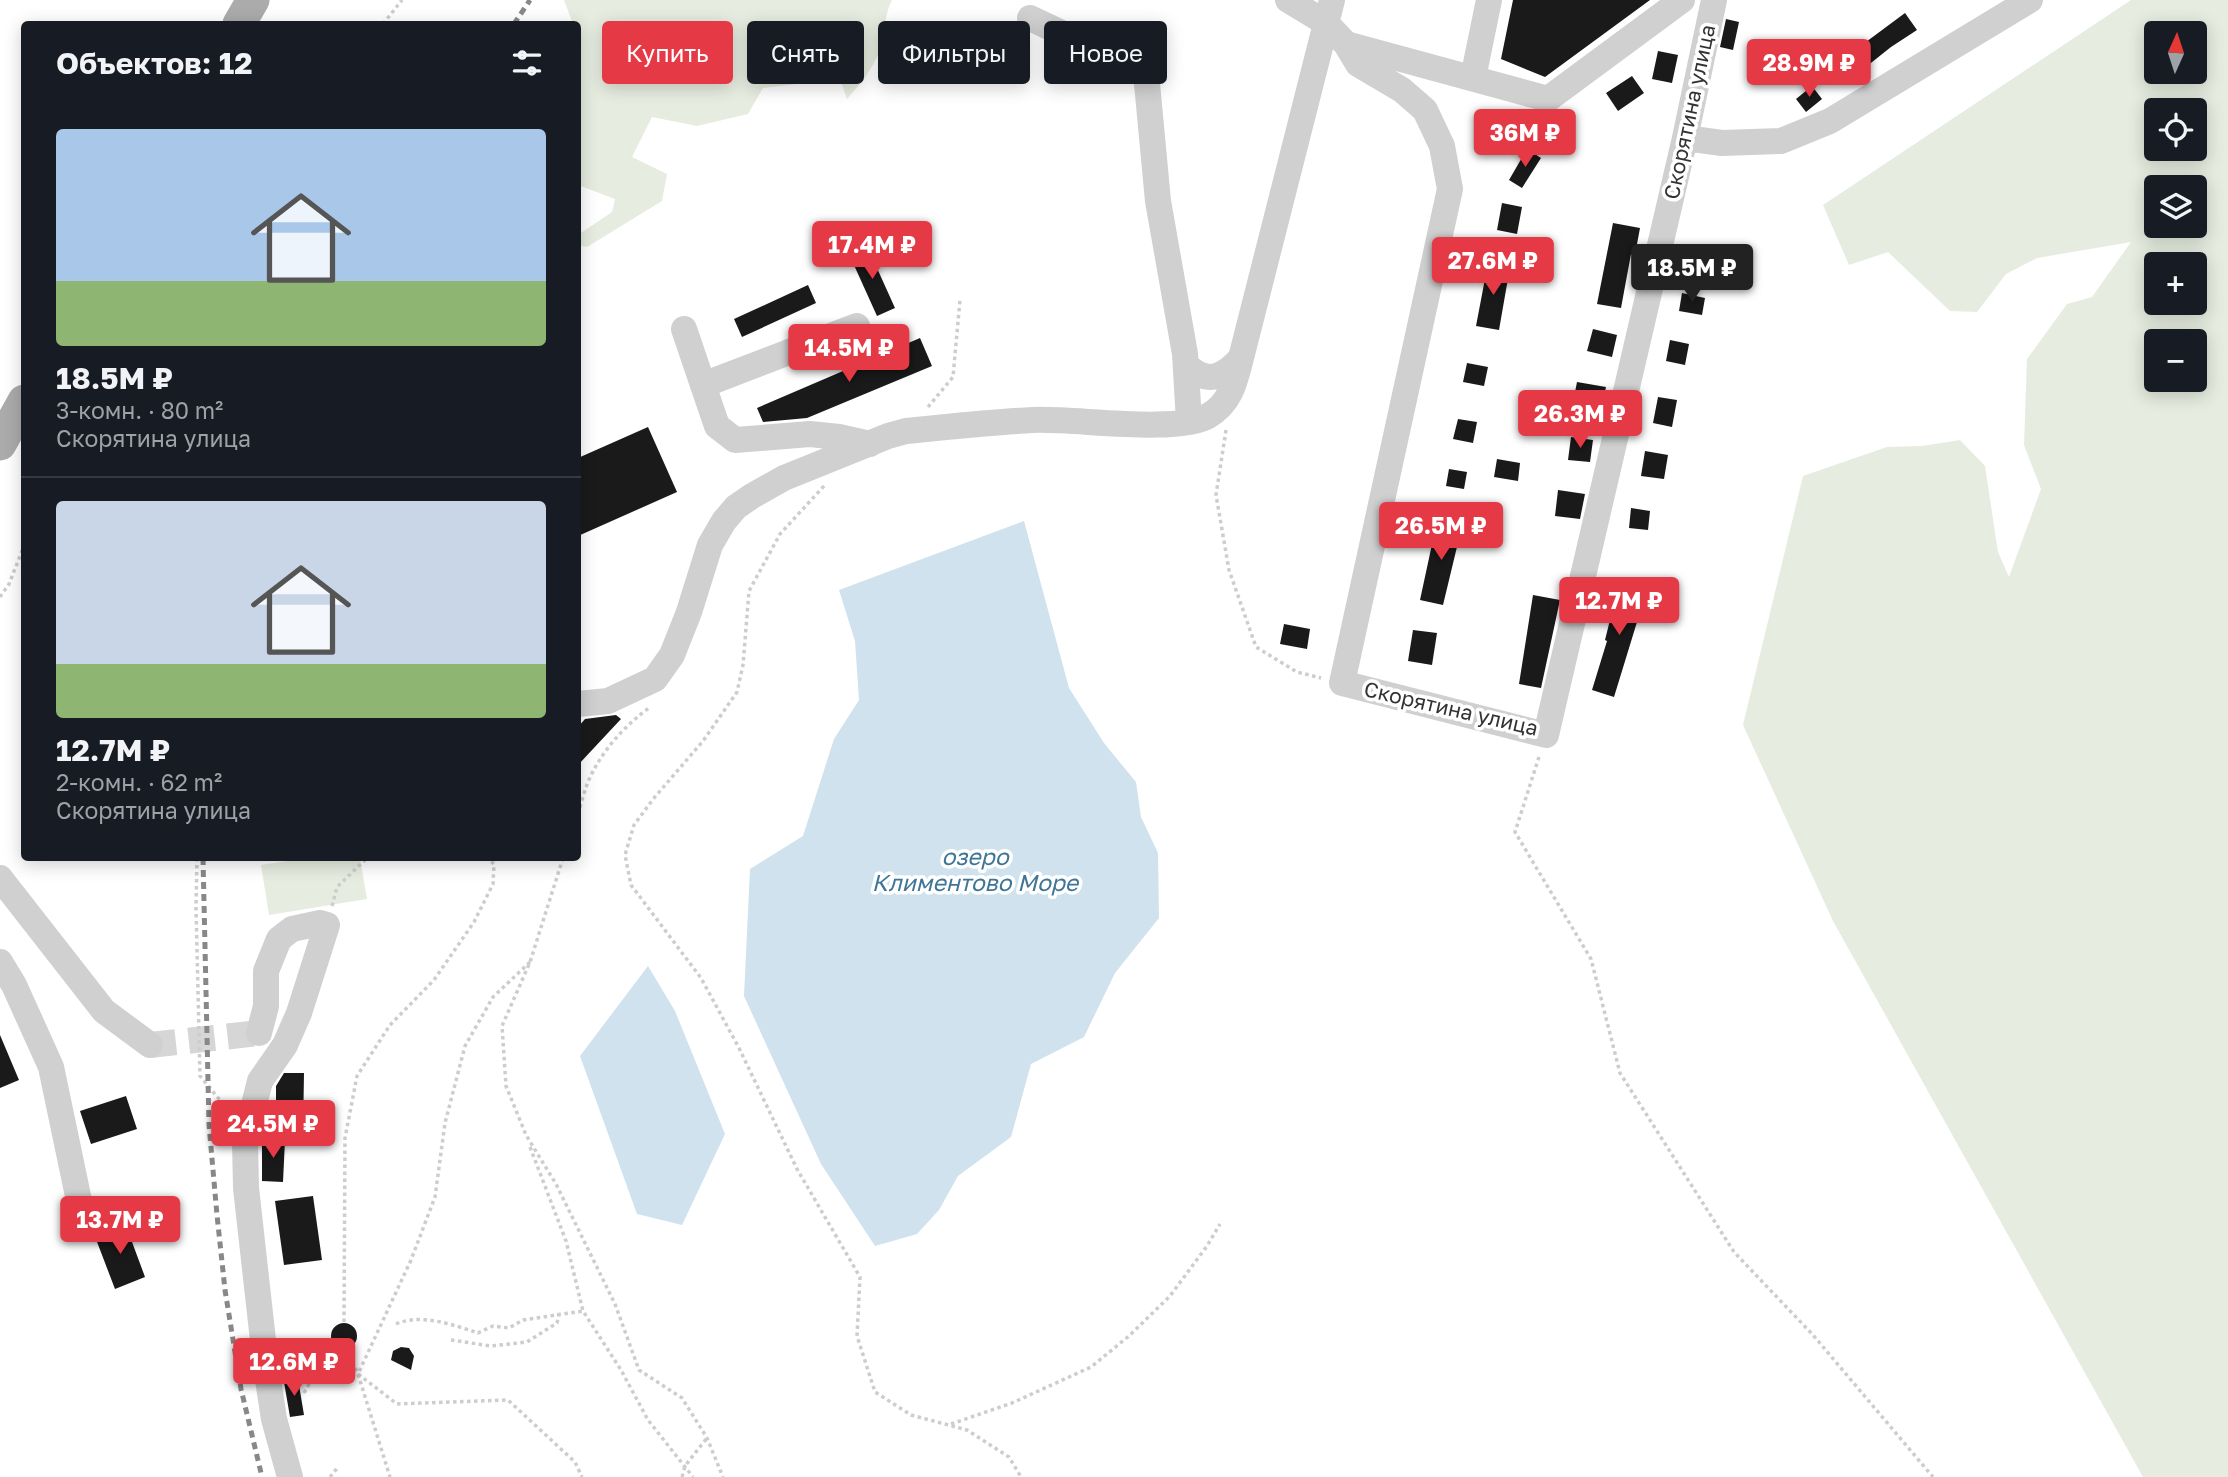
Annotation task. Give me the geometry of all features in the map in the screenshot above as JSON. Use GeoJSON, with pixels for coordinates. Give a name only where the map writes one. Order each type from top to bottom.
{"type":"FeatureCollection","features":[{"type":"Feature","properties":{"kind":"main road"},"geometry":{"type":"LineString","coordinates":[[241,21],[253,0]]}},
{"type":"Feature","properties":{"kind":"main road"},"geometry":{"type":"LineString","coordinates":[[0,444],[21,406]]}},
{"type":"Feature","properties":{"kind":"street","name":"Скорятина улица"},"geometry":{"type":"LineString","coordinates":[[1288,0],[1329,11],[1358,64],[1402,90],[1425,110],[1442,146],[1450,189],[1342,684],[1546,734],[1685,138],[1714,0]]}},
{"type":"Feature","properties":{"kind":"street"},"geometry":{"type":"LineString","coordinates":[[1473,78],[1489,0]]}},
{"type":"Feature","properties":{"kind":"street"},"geometry":{"type":"LineString","coordinates":[[1346,44],[1548,99],[1682,0]]}},
{"type":"Feature","properties":{"kind":"street"},"geometry":{"type":"LineString","coordinates":[[1685,138],[1722,143],[1782,141],[1830,121],[2029,0]]}},
{"type":"Feature","properties":{"kind":"street"},"geometry":{"type":"LineString","coordinates":[[581,704],[608,701],[655,679],[672,655],[710,545],[724,521],[736,507],[784,478],[906,431],[1034,420],[1165,424],[1206,417],[1219,408],[1231,393],[1241,358],[1329,11]]}},
{"type":"Feature","properties":{"kind":"street"},"geometry":{"type":"LineString","coordinates":[[1030,18],[1146,73],[1158,201],[1186,365],[1189,422]]}},
{"type":"Feature","properties":{"kind":"street"},"geometry":{"type":"LineString","coordinates":[[703,385],[856,326]]}},
{"type":"Feature","properties":{"kind":"street"},"geometry":{"type":"LineString","coordinates":[[684,329],[717,426],[735,440],[810,434],[870,444]]}},
{"type":"Feature","properties":{"kind":"street"},"geometry":{"type":"LineString","coordinates":[[1186,365],[1205,378],[1230,370],[1241,358]]}},
{"type":"Feature","properties":{"kind":"street"},"geometry":{"type":"LineString","coordinates":[[0,878],[104,1011],[150,1045]]}},
{"type":"Feature","properties":{"kind":"street"},"geometry":{"type":"LineString","coordinates":[[259,1034],[266,1006],[266,971],[279,939],[292,929],[320,923],[327,925],[299,1013],[285,1045],[260,1081],[245,1141],[246,1188],[254,1268],[274,1419],[290,1477]]}},
{"type":"Feature","properties":{"kind":"street"},"geometry":{"type":"LineString","coordinates":[[0,962],[14,985],[51,1067],[82,1214]]}},
{"type":"Feature","properties":{"kind":"path"},"geometry":{"type":"LineString","coordinates":[[385,21],[402,0]]}},
{"type":"Feature","properties":{"kind":"path"},"geometry":{"type":"LineString","coordinates":[[906,431],[953,377],[960,300]]}},
{"type":"Feature","properties":{"kind":"path"},"geometry":{"type":"LineString","coordinates":[[1231,393],[1216,495],[1229,570],[1256,647],[1297,672],[1342,684]]}},
{"type":"Feature","properties":{"kind":"path"},"geometry":{"type":"LineString","coordinates":[[826,484],[780,534],[749,591],[743,666],[737,692],[703,741],[634,825],[625,855],[631,885],[701,978],[739,1048],[797,1169],[860,1277],[857,1336],[875,1392],[911,1415],[967,1430],[1009,1457],[1021,1477]]}},
{"type":"Feature","properties":{"kind":"path"},"geometry":{"type":"LineString","coordinates":[[0,597],[9,584],[21,554]]}},
{"type":"Feature","properties":{"kind":"path"},"geometry":{"type":"LineString","coordinates":[[581,804],[588,782],[599,761],[635,718],[651,706]]}},
{"type":"Feature","properties":{"kind":"path"},"geometry":{"type":"LineString","coordinates":[[1546,734],[1515,832],[1591,959],[1620,1073],[1734,1252],[1813,1335],[1933,1477]]}},
{"type":"Feature","properties":{"kind":"path"},"geometry":{"type":"LineString","coordinates":[[197,861],[200,1076],[231,1113],[252,1114]]}},
{"type":"Feature","properties":{"kind":"path"},"geometry":{"type":"LineString","coordinates":[[327,925],[337,887],[364,861]]}},
{"type":"Feature","properties":{"kind":"path"},"geometry":{"type":"LineString","coordinates":[[344,1322],[345,1138],[357,1076],[390,1024],[434,980],[474,922],[493,884],[494,864],[490,861]]}},
{"type":"Feature","properties":{"kind":"path"},"geometry":{"type":"LineString","coordinates":[[562,861],[530,962],[502,1026],[506,1086],[566,1241],[583,1311],[621,1370],[648,1420],[692,1477]]}},
{"type":"Feature","properties":{"kind":"path"},"geometry":{"type":"LineString","coordinates":[[358,1374],[411,1260],[435,1198],[445,1123],[465,1046],[493,997],[530,962]]}},
{"type":"Feature","properties":{"kind":"path"},"geometry":{"type":"LineString","coordinates":[[526,1135],[556,1184],[615,1304],[639,1370],[682,1398],[707,1438],[723,1477]]}},
{"type":"Feature","properties":{"kind":"path"},"geometry":{"type":"LineString","coordinates":[[949,1425],[1012,1404],[1091,1367],[1129,1336],[1170,1296],[1220,1224]]}},
{"type":"Feature","properties":{"kind":"path"},"geometry":{"type":"LineString","coordinates":[[396,1324],[425,1320],[478,1333],[492,1326],[509,1328],[523,1320],[583,1311]]}},
{"type":"Feature","properties":{"kind":"path"},"geometry":{"type":"LineString","coordinates":[[452,1340],[491,1346],[527,1342],[557,1322],[559,1313]]}},
{"type":"Feature","properties":{"kind":"path"},"geometry":{"type":"LineString","coordinates":[[346,1349],[358,1374],[390,1477]]}},
{"type":"Feature","properties":{"kind":"path"},"geometry":{"type":"LineString","coordinates":[[304,1393],[317,1370],[336,1370],[350,1362]]}},
{"type":"Feature","properties":{"kind":"path"},"geometry":{"type":"LineString","coordinates":[[358,1374],[397,1404],[508,1399],[575,1462],[582,1477]]}},
{"type":"Feature","properties":{"kind":"path"},"geometry":{"type":"LineString","coordinates":[[682,1477],[685,1466],[707,1438]]}},
{"type":"Feature","properties":{"kind":"path"},"geometry":{"type":"LineString","coordinates":[[330,1477],[338,1467]]}},
{"type":"Feature","properties":{"kind":"shaded area"},"geometry":{"type":"Polygon","coordinates":[[[564,0],[892,0],[886,21],[878,21],[878,53],[864,78],[864,21],[747,21],[747,84],[796,84],[763,88],[748,114],[697,126],[652,117],[632,157],[667,174],[662,201],[587,247],[581,246],[581,233],[612,212],[615,199],[581,186],[581,21],[572,21],[564,0]]]}},
{"type":"Feature","properties":{"kind":"shaded area"},"geometry":{"type":"Polygon","coordinates":[[[2131,0],[2228,0],[2228,1477],[2143,1477],[1833,921],[1743,725],[1803,476],[1887,447],[1922,446],[1960,440],[1985,466],[1998,552],[2009,577],[2041,489],[2024,445],[2027,359],[2067,304],[2092,297],[2131,242],[2037,258],[2006,274],[1977,312],[1950,311],[1888,252],[1849,265],[1823,205],[2131,0]]]}},
{"type":"Feature","properties":{"kind":"shaded area"},"geometry":{"type":"Polygon","coordinates":[[[842,84],[860,84],[847,99],[842,84]]]}},
{"type":"Feature","properties":{"kind":"shaded area"},"geometry":{"type":"Polygon","coordinates":[[[288,861],[361,861],[367,899],[269,915],[261,865],[288,861]]]}},
{"type":"Feature","properties":{"kind":"water","name":"озеро Климентово Море"},"geometry":{"type":"Polygon","coordinates":[[[1024,521],[1069,688],[1104,743],[1136,782],[1141,817],[1158,853],[1159,918],[1115,973],[1084,1037],[1031,1064],[1011,1137],[958,1176],[939,1210],[917,1234],[875,1246],[821,1164],[744,996],[750,869],[803,836],[834,739],[859,700],[855,641],[839,590],[1024,521]]]}},
{"type":"Feature","properties":{"kind":"water"},"geometry":{"type":"Polygon","coordinates":[[[648,966],[675,1011],[725,1134],[682,1225],[637,1214],[580,1056],[648,966]]]}},
{"type":"Feature","properties":{"kind":"building"},"geometry":{"type":"Polygon","coordinates":[[[1513,0],[1650,0],[1545,77],[1501,59],[1513,0]]]}},
{"type":"Feature","properties":{"kind":"building"},"geometry":{"type":"Polygon","coordinates":[[[1905,13],[1917,30],[1852,78],[1839,62],[1905,13]]]}},
{"type":"Feature","properties":{"kind":"building"},"geometry":{"type":"Polygon","coordinates":[[[1726,19],[1739,22],[1733,50],[1720,47],[1726,19]]]}},
{"type":"Feature","properties":{"kind":"building"},"geometry":{"type":"Polygon","coordinates":[[[1658,51],[1678,55],[1672,83],[1652,79],[1658,51]]]}},
{"type":"Feature","properties":{"kind":"building"},"geometry":{"type":"Polygon","coordinates":[[[1632,76],[1644,93],[1618,111],[1606,93],[1632,76]]]}},
{"type":"Feature","properties":{"kind":"building"},"geometry":{"type":"Polygon","coordinates":[[[1812,86],[1822,99],[1806,112],[1796,99],[1812,86]]]}},
{"type":"Feature","properties":{"kind":"building"},"geometry":{"type":"Polygon","coordinates":[[[1527,149],[1541,158],[1522,188],[1509,180],[1527,149]]]}},
{"type":"Feature","properties":{"kind":"building"},"geometry":{"type":"Polygon","coordinates":[[[1502,203],[1522,207],[1517,234],[1497,230],[1502,203]]]}},
{"type":"Feature","properties":{"kind":"building"},"geometry":{"type":"Polygon","coordinates":[[[1613,223],[1640,228],[1635,255],[1631,254],[1621,308],[1597,304],[1613,223]]]}},
{"type":"Feature","properties":{"kind":"building"},"geometry":{"type":"Polygon","coordinates":[[[867,246],[895,308],[877,316],[849,254],[867,246]]]}},
{"type":"Feature","properties":{"kind":"building"},"geometry":{"type":"Polygon","coordinates":[[[1488,263],[1510,267],[1499,330],[1476,326],[1488,263]]]}},
{"type":"Feature","properties":{"kind":"building"},"geometry":{"type":"Polygon","coordinates":[[[808,285],[816,303],[742,337],[734,319],[808,285]]]}},
{"type":"Feature","properties":{"kind":"building"},"geometry":{"type":"Polygon","coordinates":[[[1682,293],[1705,298],[1702,315],[1679,311],[1682,293]]]}},
{"type":"Feature","properties":{"kind":"building"},"geometry":{"type":"Polygon","coordinates":[[[1593,329],[1617,335],[1612,357],[1587,351],[1593,329]]]}},
{"type":"Feature","properties":{"kind":"building"},"geometry":{"type":"Polygon","coordinates":[[[920,338],[932,366],[807,418],[763,422],[757,408],[920,338]]]}},
{"type":"Feature","properties":{"kind":"building"},"geometry":{"type":"Polygon","coordinates":[[[1670,340],[1689,344],[1685,365],[1666,361],[1670,340]]]}},
{"type":"Feature","properties":{"kind":"building"},"geometry":{"type":"Polygon","coordinates":[[[1467,363],[1488,367],[1484,386],[1463,382],[1467,363]]]}},
{"type":"Feature","properties":{"kind":"building"},"geometry":{"type":"Polygon","coordinates":[[[1577,382],[1606,387],[1602,406],[1573,402],[1577,382]]]}},
{"type":"Feature","properties":{"kind":"building"},"geometry":{"type":"Polygon","coordinates":[[[1658,397],[1677,400],[1672,427],[1653,423],[1658,397]]]}},
{"type":"Feature","properties":{"kind":"building"},"geometry":{"type":"Polygon","coordinates":[[[1458,419],[1477,422],[1473,443],[1453,439],[1458,419]]]}},
{"type":"Feature","properties":{"kind":"building"},"geometry":{"type":"Polygon","coordinates":[[[648,427],[677,492],[581,535],[581,457],[648,427]]]}},
{"type":"Feature","properties":{"kind":"building"},"geometry":{"type":"Polygon","coordinates":[[[1571,437],[1593,440],[1590,462],[1568,460],[1571,437]]]}},
{"type":"Feature","properties":{"kind":"building"},"geometry":{"type":"Polygon","coordinates":[[[1645,451],[1668,455],[1664,479],[1641,476],[1645,451]]]}},
{"type":"Feature","properties":{"kind":"building"},"geometry":{"type":"Polygon","coordinates":[[[1497,459],[1520,463],[1518,481],[1494,477],[1497,459]]]}},
{"type":"Feature","properties":{"kind":"building"},"geometry":{"type":"Polygon","coordinates":[[[1449,469],[1467,472],[1464,489],[1446,486],[1449,469]]]}},
{"type":"Feature","properties":{"kind":"building"},"geometry":{"type":"Polygon","coordinates":[[[1558,490],[1585,494],[1580,519],[1555,516],[1558,490]]]}},
{"type":"Feature","properties":{"kind":"building"},"geometry":{"type":"Polygon","coordinates":[[[1631,508],[1650,511],[1648,530],[1629,528],[1631,508]]]}},
{"type":"Feature","properties":{"kind":"building"},"geometry":{"type":"Polygon","coordinates":[[[1437,521],[1462,526],[1443,605],[1420,600],[1437,521]]]}},
{"type":"Feature","properties":{"kind":"building"},"geometry":{"type":"Polygon","coordinates":[[[1620,580],[1643,585],[1637,622],[1614,697],[1592,690],[1607,641],[1605,640],[1620,580]]]}},
{"type":"Feature","properties":{"kind":"building"},"geometry":{"type":"Polygon","coordinates":[[[1533,595],[1560,600],[1541,688],[1519,684],[1533,595]]]}},
{"type":"Feature","properties":{"kind":"building"},"geometry":{"type":"Polygon","coordinates":[[[1284,624],[1310,629],[1307,649],[1280,644],[1284,624]]]}},
{"type":"Feature","properties":{"kind":"building"},"geometry":{"type":"Polygon","coordinates":[[[1413,630],[1437,633],[1432,665],[1408,661],[1413,630]]]}},
{"type":"Feature","properties":{"kind":"building"},"geometry":{"type":"Polygon","coordinates":[[[616,715],[621,719],[581,762],[581,724],[585,719],[616,715]]]}},
{"type":"Feature","properties":{"kind":"building"},"geometry":{"type":"Polygon","coordinates":[[[0,1035],[19,1080],[0,1088],[0,1035]]]}},
{"type":"Feature","properties":{"kind":"building"},"geometry":{"type":"Polygon","coordinates":[[[284,1073],[304,1073],[303,1133],[276,1133],[276,1086],[284,1073]]]}},
{"type":"Feature","properties":{"kind":"building"},"geometry":{"type":"Polygon","coordinates":[[[126,1096],[137,1129],[91,1144],[80,1111],[126,1096]]]}},
{"type":"Feature","properties":{"kind":"building"},"geometry":{"type":"Polygon","coordinates":[[[262,1139],[285,1140],[283,1182],[262,1181],[262,1139]]]}},
{"type":"Feature","properties":{"kind":"building"},"geometry":{"type":"Polygon","coordinates":[[[313,1196],[322,1260],[284,1265],[275,1201],[313,1196]]]}},
{"type":"Feature","properties":{"kind":"building"},"geometry":{"type":"Polygon","coordinates":[[[125,1223],[145,1277],[115,1289],[94,1234],[125,1223]]]}},
{"type":"Feature","properties":{"kind":"building"},"geometry":{"type":"Polygon","coordinates":[[[344,1323],[353,1327],[357,1336],[353,1345],[344,1349],[335,1345],[331,1336],[335,1327],[344,1323]]]}},
{"type":"Feature","properties":{"kind":"building"},"geometry":{"type":"Polygon","coordinates":[[[401,1347],[409,1348],[414,1356],[411,1370],[391,1360],[393,1351],[401,1347]]]}},
{"type":"Feature","properties":{"kind":"building"},"geometry":{"type":"Polygon","coordinates":[[[298,1379],[304,1415],[290,1417],[284,1382],[298,1379]]]}},
{"type":"Feature","properties":{"kind":"tunnel"},"geometry":{"type":"LineString","coordinates":[[150,1045],[259,1033]]}},
{"type":"Feature","properties":{"kind":"railway"},"geometry":{"type":"LineString","coordinates":[[516,21],[530,0]]}},
{"type":"Feature","properties":{"kind":"railway"},"geometry":{"type":"LineString","coordinates":[[203,861],[209,1125],[217,1215],[225,1290],[241,1389],[262,1477]]}}]}
